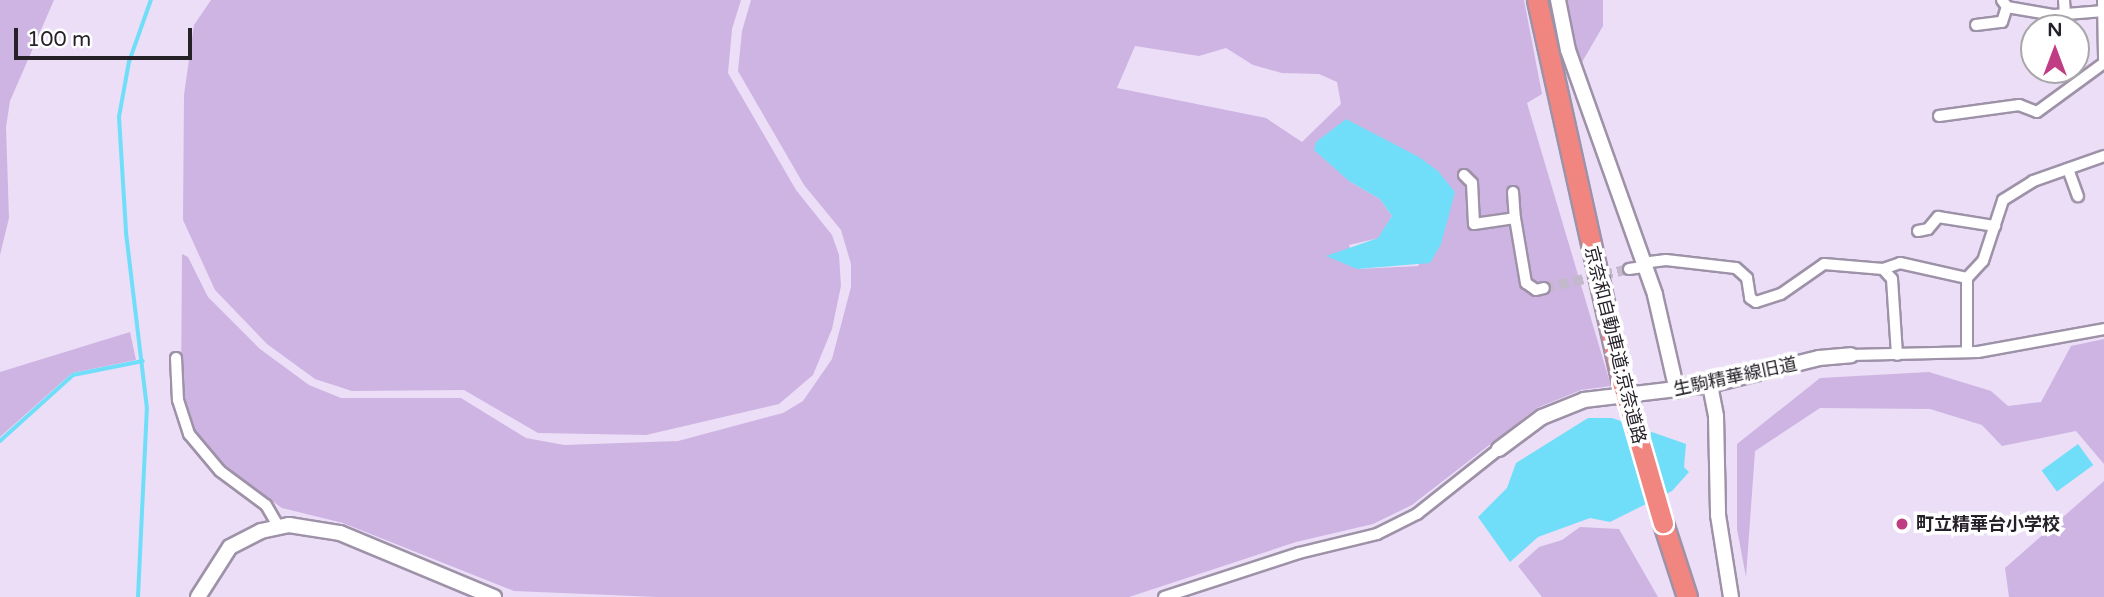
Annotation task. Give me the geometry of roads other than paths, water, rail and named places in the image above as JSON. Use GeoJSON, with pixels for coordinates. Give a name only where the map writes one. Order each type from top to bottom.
{"type":"FeatureCollection","features":[{"type":"Feature","properties":{"kind":"highway","name":"京奈和自動車道;京奈道路"},"geometry":{"type":"LineString","coordinates":[[1537,0],[1555,91],[1622,382],[1687,597]]}},
{"type":"Feature","properties":{"kind":"highway","name":"京奈和自動車道;京奈道路"},"geometry":{"type":"LineString","coordinates":[[1548,0],[1555,91]]}},
{"type":"Feature","properties":{"kind":"street"},"geometry":{"type":"LineString","coordinates":[[1558,0],[1568,50],[1632,224],[1638,266],[1655,295],[1677,391]]}},
{"type":"Feature","properties":{"kind":"street"},"geometry":{"type":"LineString","coordinates":[[2064,0],[2065,14]]}},
{"type":"Feature","properties":{"kind":"street"},"geometry":{"type":"LineString","coordinates":[[1939,116],[2019,105],[2037,112],[2104,62],[2103,7],[2065,14],[2005,3],[2002,22],[1976,25]]}},
{"type":"Feature","properties":{"kind":"street"},"geometry":{"type":"LineString","coordinates":[[1967,352],[1967,278],[1983,261],[2010,193],[2104,156]]}},
{"type":"Feature","properties":{"kind":"street"},"geometry":{"type":"LineString","coordinates":[[2068,169],[2078,196]]}},
{"type":"Feature","properties":{"kind":"street"},"geometry":{"type":"LineString","coordinates":[[1464,175],[1472,183],[1474,224],[1515,218]]}},
{"type":"Feature","properties":{"kind":"street"},"geometry":{"type":"LineString","coordinates":[[1513,192],[1526,283],[1536,290],[1544,288]]}},
{"type":"Feature","properties":{"kind":"street"},"geometry":{"type":"LineString","coordinates":[[1918,231],[1928,229],[1938,217],[1995,226]]}},
{"type":"Feature","properties":{"kind":"street"},"geometry":{"type":"LineString","coordinates":[[1638,266],[1666,260],[1736,268],[1747,278],[1750,298],[1756,302],[1781,294],[1824,264],[1883,269],[1900,263],[1967,278]]}},
{"type":"Feature","properties":{"kind":"street"},"geometry":{"type":"LineString","coordinates":[[1883,269],[1892,279],[1897,355]]}},
{"type":"Feature","properties":{"kind":"street","name":"生駒精華線旧道"},"geometry":{"type":"LineString","coordinates":[[1164,597],[1299,553],[1377,534],[1417,514],[1499,449],[1560,408],[1584,400],[1710,386],[1819,358],[1967,352],[2104,329]]}},
{"type":"Feature","properties":{"kind":"street"},"geometry":{"type":"LineString","coordinates":[[176,358],[178,400],[189,434],[220,471],[267,505],[278,526]]}},
{"type":"Feature","properties":{"kind":"street"},"geometry":{"type":"LineString","coordinates":[[1710,386],[1716,416],[1718,515],[1731,597]]}},
{"type":"Feature","properties":{"kind":"street"},"geometry":{"type":"LineString","coordinates":[[198,597],[230,547],[278,526],[318,527],[340,533],[494,597]]}},
{"type":"Feature","properties":{"kind":"water"},"geometry":{"type":"Polygon","coordinates":[[[1346,119],[1419,157],[1438,171],[1455,192],[1441,244],[1430,263],[1357,269],[1326,256],[1378,238],[1392,216],[1380,199],[1349,181],[1314,150],[1316,142],[1346,119]]]}},
{"type":"Feature","properties":{"kind":"water"},"geometry":{"type":"Polygon","coordinates":[[[1588,418],[1612,418],[1686,444],[1684,467],[1689,472],[1672,491],[1610,522],[1590,518],[1538,537],[1510,562],[1478,517],[1507,488],[1516,463],[1588,418]]]}},
{"type":"Feature","properties":{"kind":"water"},"geometry":{"type":"Polygon","coordinates":[[[2078,444],[2093,465],[2057,491],[2042,470],[2078,444]]]}},
{"type":"Feature","properties":{"kind":"waterway"},"geometry":{"type":"LineString","coordinates":[[138,597],[147,409],[126,232],[119,117],[129,62],[151,0]]}},
{"type":"Feature","properties":{"kind":"waterway"},"geometry":{"type":"LineString","coordinates":[[0,441],[73,375],[143,361]]}},
{"type":"Feature","properties":{"kind":"tunnel"},"geometry":{"type":"LineString","coordinates":[[1544,288],[1629,269]]}},
{"type":"Feature","properties":{"kind":"place","name":"町立精華台小学校"},"geometry":{"type":"Point","coordinates":[1902,524]}}]}
